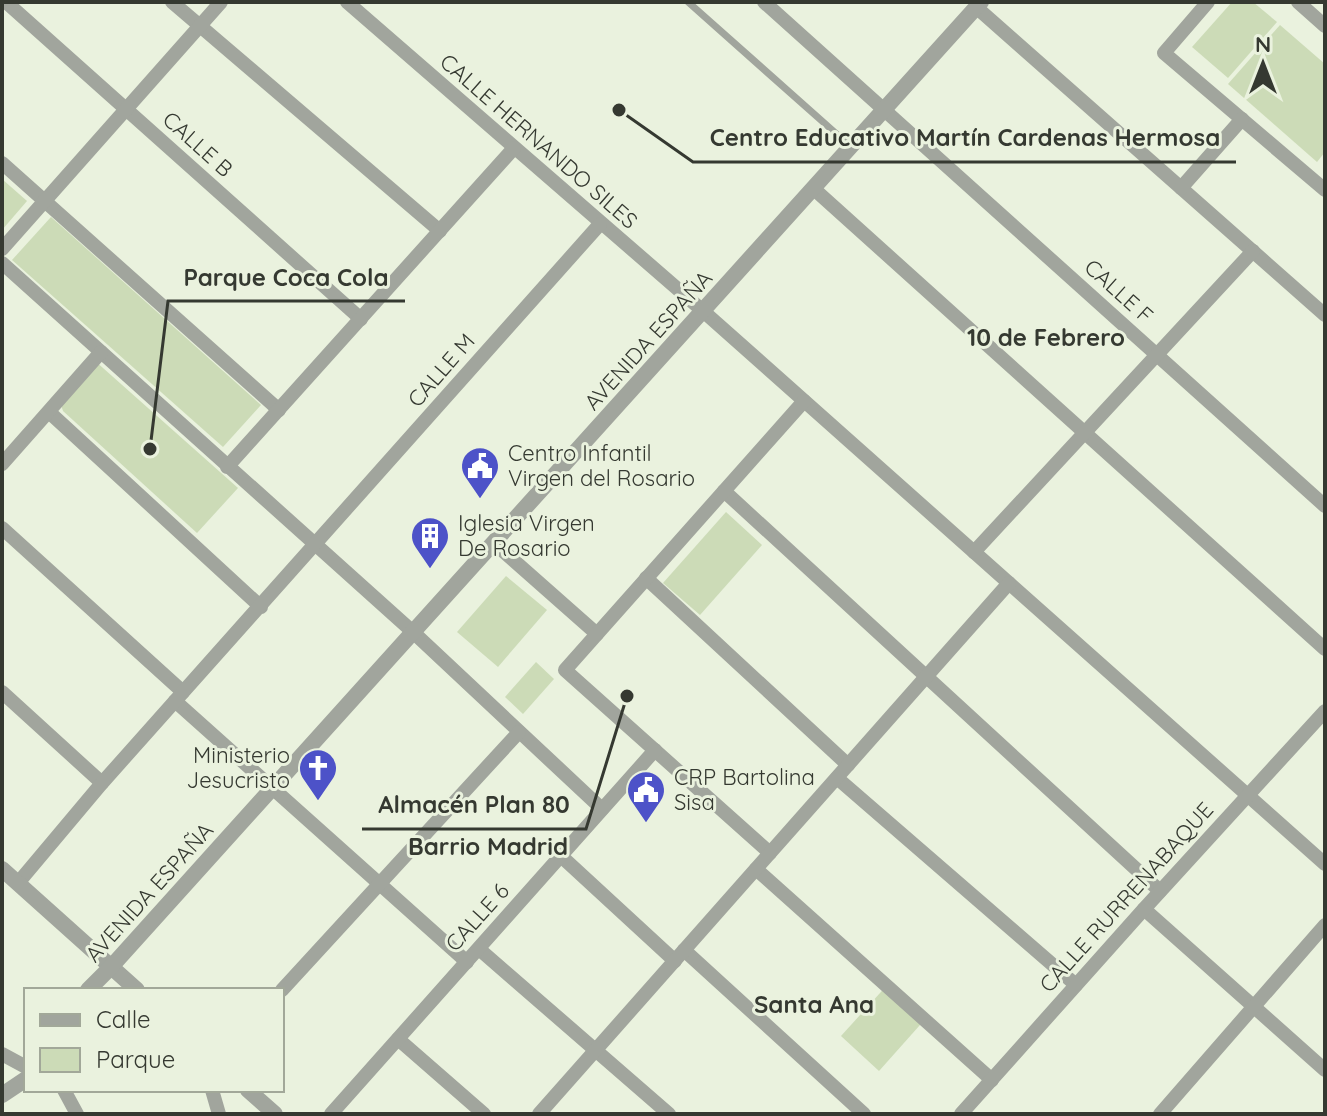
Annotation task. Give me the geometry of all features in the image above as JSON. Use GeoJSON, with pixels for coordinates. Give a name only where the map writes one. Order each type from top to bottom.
{"type":"FeatureCollection","features":[{"type":"Feature","properties":{"kind":"street","name":"CALLE B"},"geometry":{"type":"LineString","coordinates":[[6,2],[361,319]]}},
{"type":"Feature","properties":{"kind":"street"},"geometry":{"type":"LineString","coordinates":[[172,2],[440,231]]}},
{"type":"Feature","properties":{"kind":"street"},"geometry":{"type":"LineString","coordinates":[[2,249],[221,2]]}},
{"type":"Feature","properties":{"kind":"street","name":"CALLE HERNANDO SILES"},"geometry":{"type":"LineString","coordinates":[[347,2],[703,311],[1325,864]]}},
{"type":"Feature","properties":{"kind":"street"},"geometry":{"type":"LineString","coordinates":[[1208,2],[1164,53],[1325,190]]}},
{"type":"Feature","properties":{"kind":"street","name":"CALLE F"},"geometry":{"type":"LineString","coordinates":[[769,3],[1325,506]]}},
{"type":"Feature","properties":{"kind":"street"},"geometry":{"type":"LineString","coordinates":[[978,5],[1325,315]]}},
{"type":"Feature","properties":{"kind":"street","name":"AVENIDA ESPAÑA"},"geometry":{"type":"LineString","coordinates":[[90,988],[978,5]]}},
{"type":"Feature","properties":{"kind":"street"},"geometry":{"type":"LineString","coordinates":[[1305,5],[1325,26]]}},
{"type":"Feature","properties":{"kind":"street"},"geometry":{"type":"LineString","coordinates":[[1181,188],[1242,119]]}},
{"type":"Feature","properties":{"kind":"street"},"geometry":{"type":"LineString","coordinates":[[227,467],[514,148]]}},
{"type":"Feature","properties":{"kind":"street"},"geometry":{"type":"LineString","coordinates":[[2,163],[279,410]]}},
{"type":"Feature","properties":{"kind":"street"},"geometry":{"type":"LineString","coordinates":[[814,189],[1325,649]]}},
{"type":"Feature","properties":{"kind":"street","name":"CALLE M"},"geometry":{"type":"LineString","coordinates":[[18,883],[102,783],[600,224]]}},
{"type":"Feature","properties":{"kind":"street"},"geometry":{"type":"LineString","coordinates":[[974,552],[1253,251]]}},
{"type":"Feature","properties":{"kind":"street"},"geometry":{"type":"LineString","coordinates":[[3,266],[413,632],[602,809]]}},
{"type":"Feature","properties":{"kind":"street"},"geometry":{"type":"LineString","coordinates":[[2,464],[101,352]]}},
{"type":"Feature","properties":{"kind":"street"},"geometry":{"type":"LineString","coordinates":[[770,853],[565,670],[804,401]]}},
{"type":"Feature","properties":{"kind":"street"},"geometry":{"type":"LineString","coordinates":[[49,412],[261,607]]}},
{"type":"Feature","properties":{"kind":"street"},"geometry":{"type":"LineString","coordinates":[[724,491],[1160,891]]}},
{"type":"Feature","properties":{"kind":"street"},"geometry":{"type":"LineString","coordinates":[[2,528],[272,789],[467,962]]}},
{"type":"Feature","properties":{"kind":"street"},"geometry":{"type":"LineString","coordinates":[[494,543],[597,634]]}},
{"type":"Feature","properties":{"kind":"street"},"geometry":{"type":"LineString","coordinates":[[646,578],[848,765]]}},
{"type":"Feature","properties":{"kind":"street"},"geometry":{"type":"LineString","coordinates":[[539,1114],[1009,583]]}},
{"type":"Feature","properties":{"kind":"street"},"geometry":{"type":"LineString","coordinates":[[2,692],[102,783]]}},
{"type":"Feature","properties":{"kind":"street","name":"CALLE RURRENABAQUE"},"geometry":{"type":"LineString","coordinates":[[961,1114],[1325,711]]}},
{"type":"Feature","properties":{"kind":"street"},"geometry":{"type":"LineString","coordinates":[[284,988],[519,732]]}},
{"type":"Feature","properties":{"kind":"street","name":"CALLE 6"},"geometry":{"type":"LineString","coordinates":[[331,1114],[655,750]]}},
{"type":"Feature","properties":{"kind":"street"},"geometry":{"type":"LineString","coordinates":[[837,778],[1076,985]]}},
{"type":"Feature","properties":{"kind":"street"},"geometry":{"type":"LineString","coordinates":[[561,856],[864,1114]]}},
{"type":"Feature","properties":{"kind":"street"},"geometry":{"type":"LineString","coordinates":[[2,869],[135,988]]}},
{"type":"Feature","properties":{"kind":"street"},"geometry":{"type":"LineString","coordinates":[[756,869],[992,1080]]}},
{"type":"Feature","properties":{"kind":"street"},"geometry":{"type":"LineString","coordinates":[[1144,909],[1325,1070]]}},
{"type":"Feature","properties":{"kind":"street"},"geometry":{"type":"LineString","coordinates":[[1160,1114],[1325,925]]}},
{"type":"Feature","properties":{"kind":"street"},"geometry":{"type":"LineString","coordinates":[[479,949],[669,1114]]}},
{"type":"Feature","properties":{"kind":"street"},"geometry":{"type":"LineString","coordinates":[[398,1039],[484,1114]]}},
{"type":"Feature","properties":{"kind":"street"},"geometry":{"type":"LineString","coordinates":[[2,1054],[24,1066]]}},
{"type":"Feature","properties":{"kind":"street"},"geometry":{"type":"LineString","coordinates":[[2,1095],[24,1080]]}},
{"type":"Feature","properties":{"kind":"street"},"geometry":{"type":"LineString","coordinates":[[65,1092],[77,1114]]}},
{"type":"Feature","properties":{"kind":"street"},"geometry":{"type":"LineString","coordinates":[[213,1092],[219,1114]]}},
{"type":"Feature","properties":{"kind":"street"},"geometry":{"type":"LineString","coordinates":[[250,1092],[275,1114]]}},
{"type":"Feature","properties":{"kind":"lane"},"geometry":{"type":"LineString","coordinates":[[688,2],[851,147]]}},
{"type":"Feature","properties":{"kind":"green space"},"geometry":{"type":"Polygon","coordinates":[[[1232,2],[1253,2],[1277,22],[1228,78],[1192,47],[1232,2]]]}},
{"type":"Feature","properties":{"kind":"green space"},"geometry":{"type":"Polygon","coordinates":[[[1280,25],[1325,64],[1325,152],[1317,162],[1228,84],[1280,25]]]}},
{"type":"Feature","properties":{"kind":"green space"},"geometry":{"type":"Polygon","coordinates":[[[2,179],[27,201],[2,230],[2,179]]]}},
{"type":"Feature","properties":{"kind":"green space"},"geometry":{"type":"Polygon","coordinates":[[[51,217],[261,405],[223,447],[12,260],[51,217]]]}},
{"type":"Feature","properties":{"kind":"green space"},"geometry":{"type":"Polygon","coordinates":[[[94,360],[238,488],[197,533],[63,411],[61,405],[94,360]]]}},
{"type":"Feature","properties":{"kind":"green space"},"geometry":{"type":"Polygon","coordinates":[[[726,512],[762,545],[700,615],[663,583],[726,512]]]}},
{"type":"Feature","properties":{"kind":"green space"},"geometry":{"type":"Polygon","coordinates":[[[506,576],[547,610],[498,667],[457,632],[506,576]]]}},
{"type":"Feature","properties":{"kind":"green space"},"geometry":{"type":"Polygon","coordinates":[[[536,662],[554,679],[523,714],[505,697],[536,662]]]}},
{"type":"Feature","properties":{"kind":"green space"},"geometry":{"type":"Polygon","coordinates":[[[890,982],[928,1016],[879,1071],[841,1036],[890,982]]]}},
{"type":"Feature","properties":{"kind":"place","name":"Centro Educativo Martín Cardenas Hermosa"},"geometry":{"type":"Point","coordinates":[619,110]}},
{"type":"Feature","properties":{"kind":"place","name":"Parque Coca Cola"},"geometry":{"type":"Point","coordinates":[150,449]}},
{"type":"Feature","properties":{"kind":"place","name":"Centro Infantil Virgen del Rosario"},"geometry":{"type":"Point","coordinates":[480,500]}},
{"type":"Feature","properties":{"kind":"place","name":"Iglesia Virgen De Rosario"},"geometry":{"type":"Point","coordinates":[430,570]}},
{"type":"Feature","properties":{"kind":"place","name":"Almacén Plan 80"},"geometry":{"type":"Point","coordinates":[627,696]}},
{"type":"Feature","properties":{"kind":"place","name":"Ministerio Jesucristo"},"geometry":{"type":"Point","coordinates":[318,802]}},
{"type":"Feature","properties":{"kind":"place","name":"CRP Bartolina Sisa"},"geometry":{"type":"Point","coordinates":[646,824]}},
{"type":"Feature","properties":{"kind":"district","name":"10 de Febrero"},"geometry":{"type":"Point","coordinates":[1046,337]}},
{"type":"Feature","properties":{"kind":"district","name":"Barrio Madrid"},"geometry":{"type":"Point","coordinates":[488,846]}},
{"type":"Feature","properties":{"kind":"district","name":"Santa Ana"},"geometry":{"type":"Point","coordinates":[814,1004]}}]}
